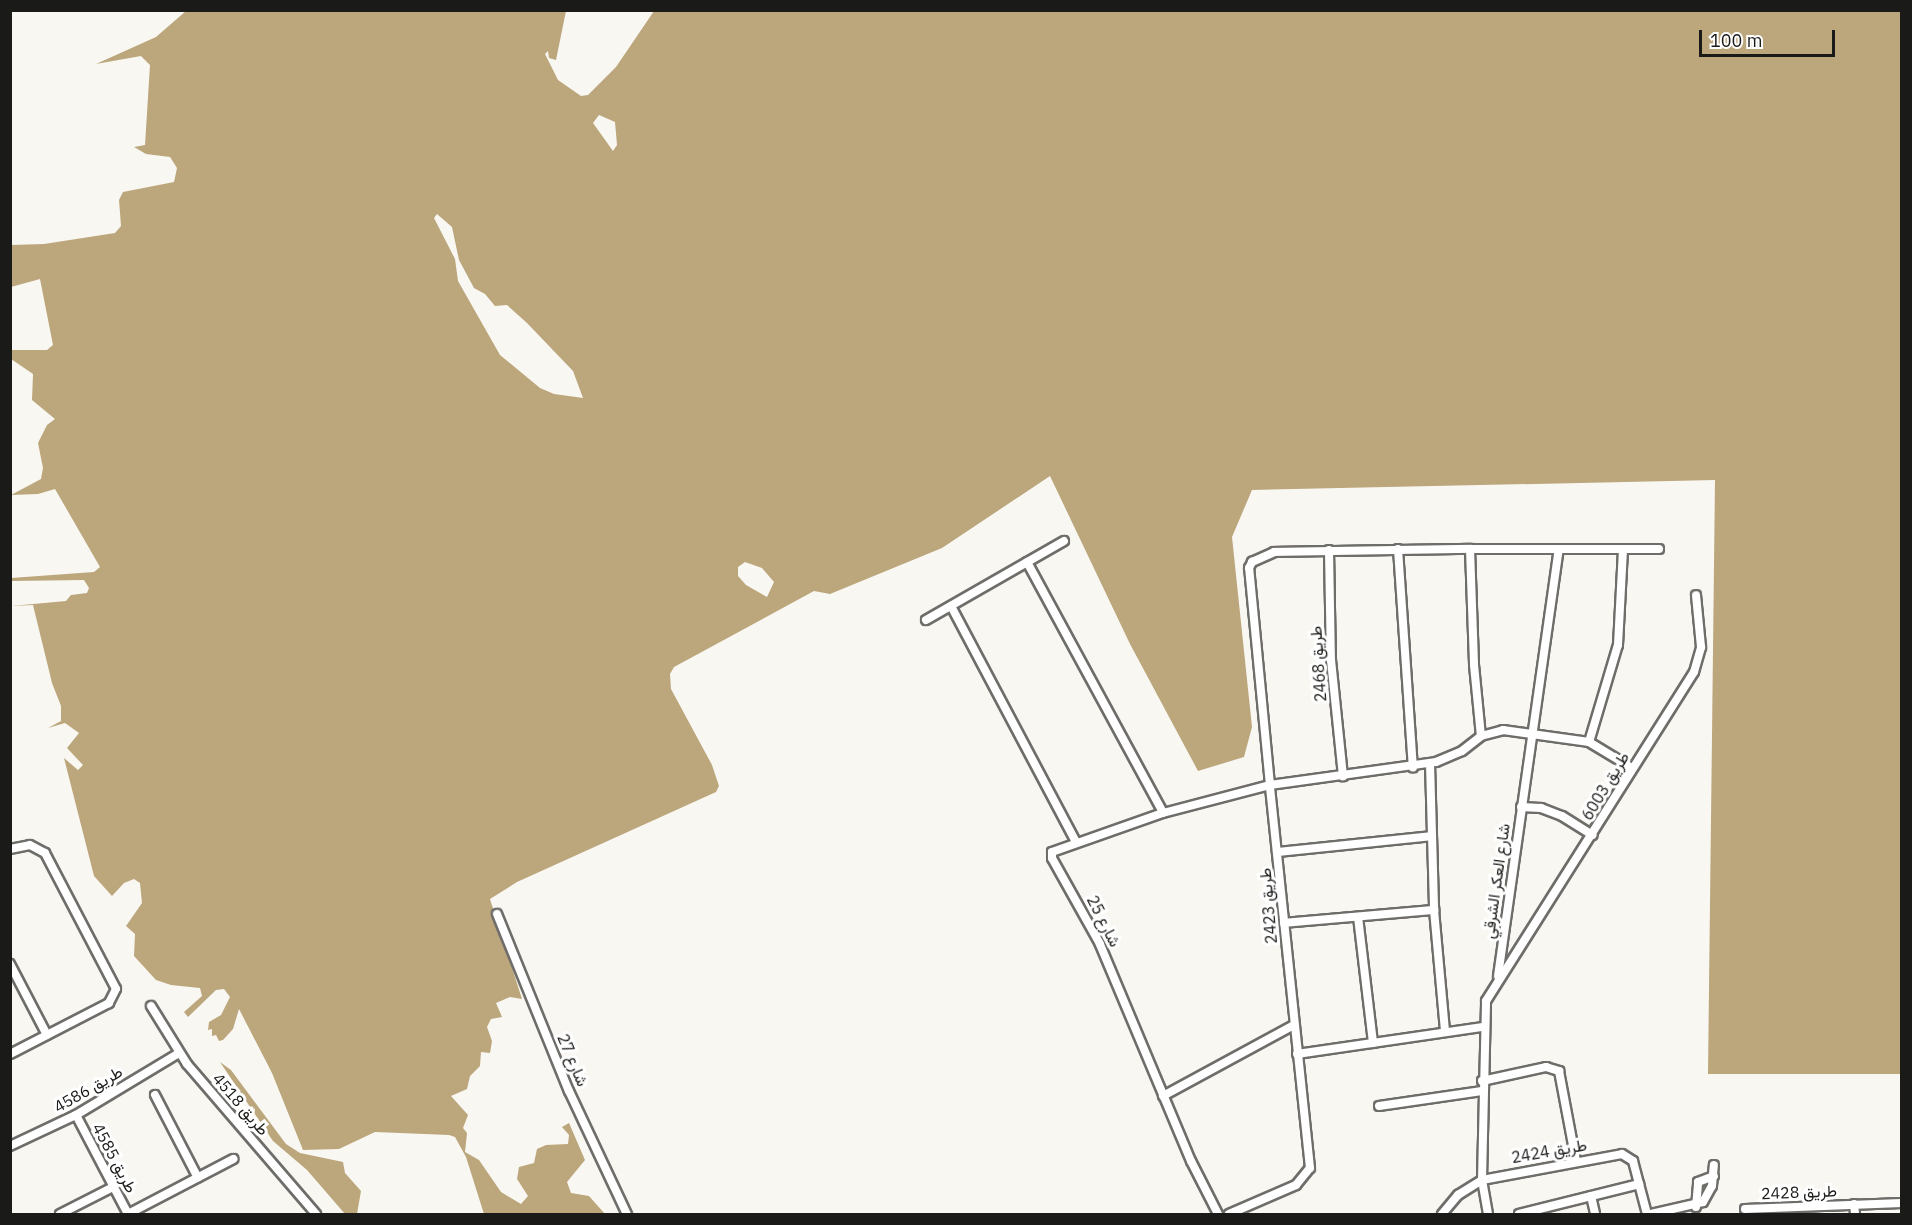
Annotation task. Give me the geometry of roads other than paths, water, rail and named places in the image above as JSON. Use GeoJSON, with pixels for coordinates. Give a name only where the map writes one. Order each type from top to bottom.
{"type":"FeatureCollection","features":[{"type":"Feature","properties":{"kind":"street"},"geometry":{"type":"LineString","coordinates":[[926,620],[1064,541]]}},
{"type":"Feature","properties":{"kind":"street"},"geometry":{"type":"LineString","coordinates":[[1398,549],[1413,767]]}},
{"type":"Feature","properties":{"kind":"street"},"geometry":{"type":"LineString","coordinates":[[1470,549],[1473,641],[1481,736],[1503,730],[1532,732],[1589,742],[1632,768]]}},
{"type":"Feature","properties":{"kind":"street"},"geometry":{"type":"LineString","coordinates":[[1589,742],[1616,658],[1623,597],[1623,549]]}},
{"type":"Feature","properties":{"kind":"street"},"geometry":{"type":"LineString","coordinates":[[1329,550],[1659,549]]}},
{"type":"Feature","properties":{"kind":"street","name":"طريق 2468"},"geometry":{"type":"LineString","coordinates":[[1329,550],[1331,660],[1342,776]]}},
{"type":"Feature","properties":{"kind":"street","name":"طريق 2423"},"geometry":{"type":"LineString","coordinates":[[1229,1215],[1296,1185],[1311,1168],[1294,1025],[1249,568],[1264,554],[1329,550]]}},
{"type":"Feature","properties":{"kind":"street","name":"شارع العكر الشرقي"},"geometry":{"type":"LineString","coordinates":[[1488,1215],[1482,1180],[1483,1027],[1486,1000],[1498,980],[1558,550]]}},
{"type":"Feature","properties":{"kind":"street"},"geometry":{"type":"LineString","coordinates":[[1027,562],[1163,813]]}},
{"type":"Feature","properties":{"kind":"street","name":"طريق 6003"},"geometry":{"type":"LineString","coordinates":[[1498,980],[1562,876],[1593,835],[1699,662],[1696,595]]}},
{"type":"Feature","properties":{"kind":"street"},"geometry":{"type":"LineString","coordinates":[[951,606],[1076,842]]}},
{"type":"Feature","properties":{"kind":"street","name":"شارع 25"},"geometry":{"type":"LineString","coordinates":[[1218,1215],[1163,1096],[1100,944],[1052,858],[1055,849],[1163,813],[1270,784],[1430,763],[1454,755],[1481,736]]}},
{"type":"Feature","properties":{"kind":"street"},"geometry":{"type":"LineString","coordinates":[[1430,763],[1434,910],[1444,1032]]}},
{"type":"Feature","properties":{"kind":"street"},"geometry":{"type":"LineString","coordinates":[[1521,807],[1541,808],[1562,816],[1593,835]]}},
{"type":"Feature","properties":{"kind":"street"},"geometry":{"type":"LineString","coordinates":[[1278,852],[1431,836]]}},
{"type":"Feature","properties":{"kind":"street"},"geometry":{"type":"LineString","coordinates":[[10,849],[30,845],[45,853],[116,989],[109,1003],[10,1054]]}},
{"type":"Feature","properties":{"kind":"street"},"geometry":{"type":"LineString","coordinates":[[1284,923],[1434,910]]}},
{"type":"Feature","properties":{"kind":"street","name":"شارع 27"},"geometry":{"type":"LineString","coordinates":[[496,914],[572,1096],[627,1215]]}},
{"type":"Feature","properties":{"kind":"street"},"geometry":{"type":"LineString","coordinates":[[1358,917],[1373,1043]]}},
{"type":"Feature","properties":{"kind":"street"},"geometry":{"type":"LineString","coordinates":[[10,963],[47,1035]]}},
{"type":"Feature","properties":{"kind":"street","name":"طريق 4518"},"geometry":{"type":"LineString","coordinates":[[151,1006],[179,1053],[316,1215]]}},
{"type":"Feature","properties":{"kind":"street"},"geometry":{"type":"LineString","coordinates":[[1163,1096],[1294,1025]]}},
{"type":"Feature","properties":{"kind":"street"},"geometry":{"type":"LineString","coordinates":[[1298,1054],[1483,1027]]}},
{"type":"Feature","properties":{"kind":"street","name":"طريق 4586"},"geometry":{"type":"LineString","coordinates":[[12,1143],[76,1115],[179,1053]]}},
{"type":"Feature","properties":{"kind":"street"},"geometry":{"type":"LineString","coordinates":[[1482,1081],[1546,1067],[1559,1071],[1576,1161]]}},
{"type":"Feature","properties":{"kind":"street"},"geometry":{"type":"LineString","coordinates":[[1379,1106],[1482,1091]]}},
{"type":"Feature","properties":{"kind":"street"},"geometry":{"type":"LineString","coordinates":[[155,1095],[198,1178]]}},
{"type":"Feature","properties":{"kind":"street","name":"طريق 4585"},"geometry":{"type":"LineString","coordinates":[[76,1115],[128,1214],[233,1159]]}},
{"type":"Feature","properties":{"kind":"street","name":"طريق 2424"},"geometry":{"type":"LineString","coordinates":[[1482,1180],[1576,1161],[1622,1155],[1633,1161],[1639,1184]]}},
{"type":"Feature","properties":{"kind":"street"},"geometry":{"type":"LineString","coordinates":[[1525,1214],[1639,1184],[1649,1215],[1696,1207],[1706,1200],[1714,1176],[1714,1165]]}},
{"type":"Feature","properties":{"kind":"street"},"geometry":{"type":"LineString","coordinates":[[1696,1207],[1698,1182],[1714,1176]]}},
{"type":"Feature","properties":{"kind":"street"},"geometry":{"type":"LineString","coordinates":[[1442,1215],[1458,1195],[1482,1180]]}},
{"type":"Feature","properties":{"kind":"street"},"geometry":{"type":"LineString","coordinates":[[60,1215],[113,1187]]}},
{"type":"Feature","properties":{"kind":"street"},"geometry":{"type":"LineString","coordinates":[[1591,1196],[1595,1215]]}},
{"type":"Feature","properties":{"kind":"street","name":"طريق 2428"},"geometry":{"type":"LineString","coordinates":[[1745,1209],[1902,1203]]}},
{"type":"Feature","properties":{"kind":"street","name":"طريق 2428"},"geometry":{"type":"LineString","coordinates":[[1854,1204],[1855,1215]]}}]}
